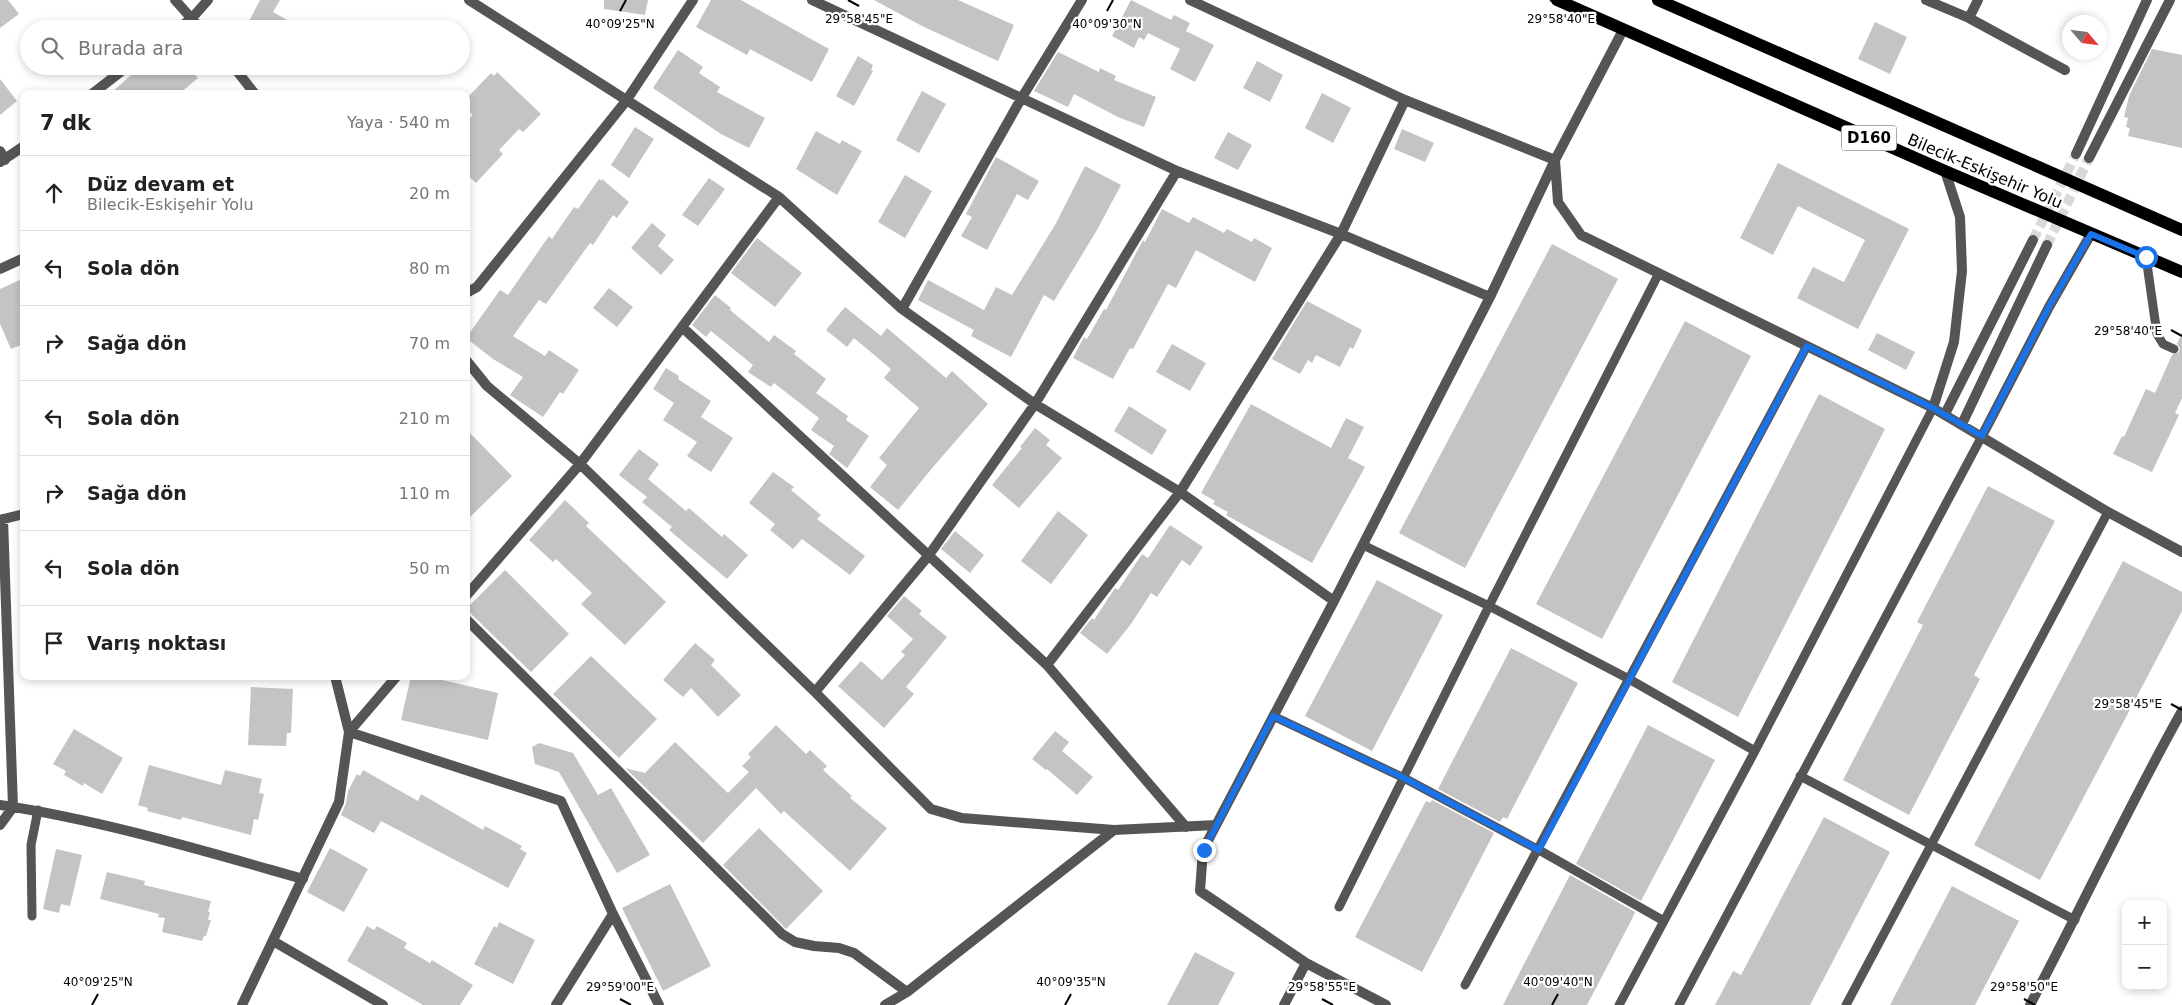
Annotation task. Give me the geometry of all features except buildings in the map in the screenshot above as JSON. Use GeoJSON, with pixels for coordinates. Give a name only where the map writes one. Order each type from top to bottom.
{"type":"FeatureCollection","features":[{"type":"Feature","properties":{"kind":"main road","name":"Bilecik-Eskişehir Yolu"},"geometry":{"type":"LineString","coordinates":[[1557,0],[1945,171],[2182,272]]}},
{"type":"Feature","properties":{"kind":"main road","name":"Bilecik-Eskişehir Yolu"},"geometry":{"type":"LineString","coordinates":[[1658,0],[2182,230]]}},
{"type":"Feature","properties":{"kind":"street"},"geometry":{"type":"LineString","coordinates":[[175,0],[192,18]]}},
{"type":"Feature","properties":{"kind":"street"},"geometry":{"type":"LineString","coordinates":[[189,20],[208,0]]}},
{"type":"Feature","properties":{"kind":"street"},"geometry":{"type":"LineString","coordinates":[[469,0],[779,197],[902,309],[1035,404],[1180,492],[1334,601]]}},
{"type":"Feature","properties":{"kind":"street"},"geometry":{"type":"LineString","coordinates":[[470,291],[477,287],[626,101],[693,0]]}},
{"type":"Feature","properties":{"kind":"street"},"geometry":{"type":"LineString","coordinates":[[812,0],[1021,100],[1177,171],[1340,234],[1490,297]]}},
{"type":"Feature","properties":{"kind":"street"},"geometry":{"type":"LineString","coordinates":[[902,309],[1021,100],[1082,0]]}},
{"type":"Feature","properties":{"kind":"street"},"geometry":{"type":"LineString","coordinates":[[1190,0],[1405,100],[1555,160]]}},
{"type":"Feature","properties":{"kind":"street"},"geometry":{"type":"LineString","coordinates":[[1926,0],[1969,18],[2065,70]]}},
{"type":"Feature","properties":{"kind":"street"},"geometry":{"type":"LineString","coordinates":[[1969,18],[1978,0]]}},
{"type":"Feature","properties":{"kind":"street"},"geometry":{"type":"LineString","coordinates":[[2076,154],[2147,0]]}},
{"type":"Feature","properties":{"kind":"street"},"geometry":{"type":"LineString","coordinates":[[2090,158],[2170,0]]}},
{"type":"Feature","properties":{"kind":"street"},"geometry":{"type":"LineString","coordinates":[[1386,1005],[1306,963],[1200,892],[1204,850],[1490,297],[1555,160],[1623,30]]}},
{"type":"Feature","properties":{"kind":"street"},"geometry":{"type":"LineString","coordinates":[[97,90],[116,75]]}},
{"type":"Feature","properties":{"kind":"street"},"geometry":{"type":"LineString","coordinates":[[240,75],[252,90]]}},
{"type":"Feature","properties":{"kind":"street"},"geometry":{"type":"LineString","coordinates":[[1047,665],[1180,492],[1340,234],[1405,100]]}},
{"type":"Feature","properties":{"kind":"street"},"geometry":{"type":"LineString","coordinates":[[2,158],[20,148]]}},
{"type":"Feature","properties":{"kind":"street"},"geometry":{"type":"LineString","coordinates":[[1555,160],[1558,202],[1581,235],[1945,414],[2108,512],[2182,552]]}},
{"type":"Feature","properties":{"kind":"street"},"geometry":{"type":"LineString","coordinates":[[815,692],[929,555],[1035,404],[1177,171]]}},
{"type":"Feature","properties":{"kind":"street"},"geometry":{"type":"LineString","coordinates":[[1933,408],[1954,342],[1962,271],[1960,217],[1945,171]]}},
{"type":"Feature","properties":{"kind":"street"},"geometry":{"type":"LineString","coordinates":[[470,591],[580,464],[779,197]]}},
{"type":"Feature","properties":{"kind":"street"},"geometry":{"type":"LineString","coordinates":[[1982,436],[2049,307],[2091,234]]}},
{"type":"Feature","properties":{"kind":"street"},"geometry":{"type":"LineString","coordinates":[[1945,414],[2033,240]]}},
{"type":"Feature","properties":{"kind":"street"},"geometry":{"type":"LineString","coordinates":[[1962,424],[2047,245]]}},
{"type":"Feature","properties":{"kind":"street"},"geometry":{"type":"LineString","coordinates":[[0,269],[20,260]]}},
{"type":"Feature","properties":{"kind":"street"},"geometry":{"type":"LineString","coordinates":[[682,327],[1047,665],[1186,826]]}},
{"type":"Feature","properties":{"kind":"street"},"geometry":{"type":"LineString","coordinates":[[470,365],[487,386],[580,464],[815,692],[931,809],[962,818],[1114,830],[1216,825]]}},
{"type":"Feature","properties":{"kind":"street"},"geometry":{"type":"LineString","coordinates":[[0,825],[13,806],[2,519],[20,515]]}},
{"type":"Feature","properties":{"kind":"street"},"geometry":{"type":"LineString","coordinates":[[470,623],[782,934],[795,942],[839,948],[854,953],[907,992]]}},
{"type":"Feature","properties":{"kind":"street"},"geometry":{"type":"LineString","coordinates":[[242,1005],[339,802],[349,732],[336,680]]}},
{"type":"Feature","properties":{"kind":"street"},"geometry":{"type":"LineString","coordinates":[[349,732],[394,680]]}},
{"type":"Feature","properties":{"kind":"street"},"geometry":{"type":"LineString","coordinates":[[2030,1005],[2075,920],[2143,781],[2182,711]]}},
{"type":"Feature","properties":{"kind":"street"},"geometry":{"type":"LineString","coordinates":[[349,732],[561,801],[613,914],[659,1005]]}},
{"type":"Feature","properties":{"kind":"street"},"geometry":{"type":"LineString","coordinates":[[0,805],[38,810],[205,851],[302,880]]}},
{"type":"Feature","properties":{"kind":"street"},"geometry":{"type":"LineString","coordinates":[[885,1005],[907,992],[1114,830]]}},
{"type":"Feature","properties":{"kind":"street"},"geometry":{"type":"LineString","coordinates":[[556,1005],[613,914]]}},
{"type":"Feature","properties":{"kind":"street"},"geometry":{"type":"LineString","coordinates":[[273,941],[383,1005]]}},
{"type":"Feature","properties":{"kind":"street"},"geometry":{"type":"LineString","coordinates":[[1284,1005],[1306,963]]}},
{"type":"Feature","properties":{"kind":"lane"},"geometry":{"type":"LineString","coordinates":[[2146,257],[2157,334],[2163,344],[2174,349]]}},
{"type":"Feature","properties":{"kind":"lane"},"geometry":{"type":"LineString","coordinates":[[1339,907],[1489,606],[1659,273]]}},
{"type":"Feature","properties":{"kind":"lane"},"geometry":{"type":"LineString","coordinates":[[1466,985],[1807,346]]}},
{"type":"Feature","properties":{"kind":"lane"},"geometry":{"type":"LineString","coordinates":[[1619,1005],[1933,408]]}},
{"type":"Feature","properties":{"kind":"lane"},"geometry":{"type":"LineString","coordinates":[[1680,1005],[1982,436]]}},
{"type":"Feature","properties":{"kind":"lane"},"geometry":{"type":"LineString","coordinates":[[1846,1005],[2108,512]]}},
{"type":"Feature","properties":{"kind":"lane"},"geometry":{"type":"LineString","coordinates":[[1363,545],[1489,606],[1629,679],[1754,751]]}},
{"type":"Feature","properties":{"kind":"lane"},"geometry":{"type":"LineString","coordinates":[[1273,716],[1404,778],[1539,850],[1664,921]]}},
{"type":"Feature","properties":{"kind":"lane"},"geometry":{"type":"LineString","coordinates":[[1800,776],[2075,920]]}},
{"type":"Feature","properties":{"kind":"lane"},"geometry":{"type":"LineString","coordinates":[[32,916],[31,845],[38,810]]}},
{"type":"Feature","properties":{"kind":"tunnel"},"geometry":{"type":"LineString","coordinates":[[2033,240],[2076,154]]}},
{"type":"Feature","properties":{"kind":"tunnel"},"geometry":{"type":"LineString","coordinates":[[2047,245],[2089,158]]}},
{"type":"Feature","properties":{"kind":"route"},"geometry":{"type":"LineString","coordinates":[[1204,850],[1273,716],[1404,778],[1539,850],[1807,346],[1933,408],[1982,436],[2049,307],[2091,234],[2146,257]]}}]}
